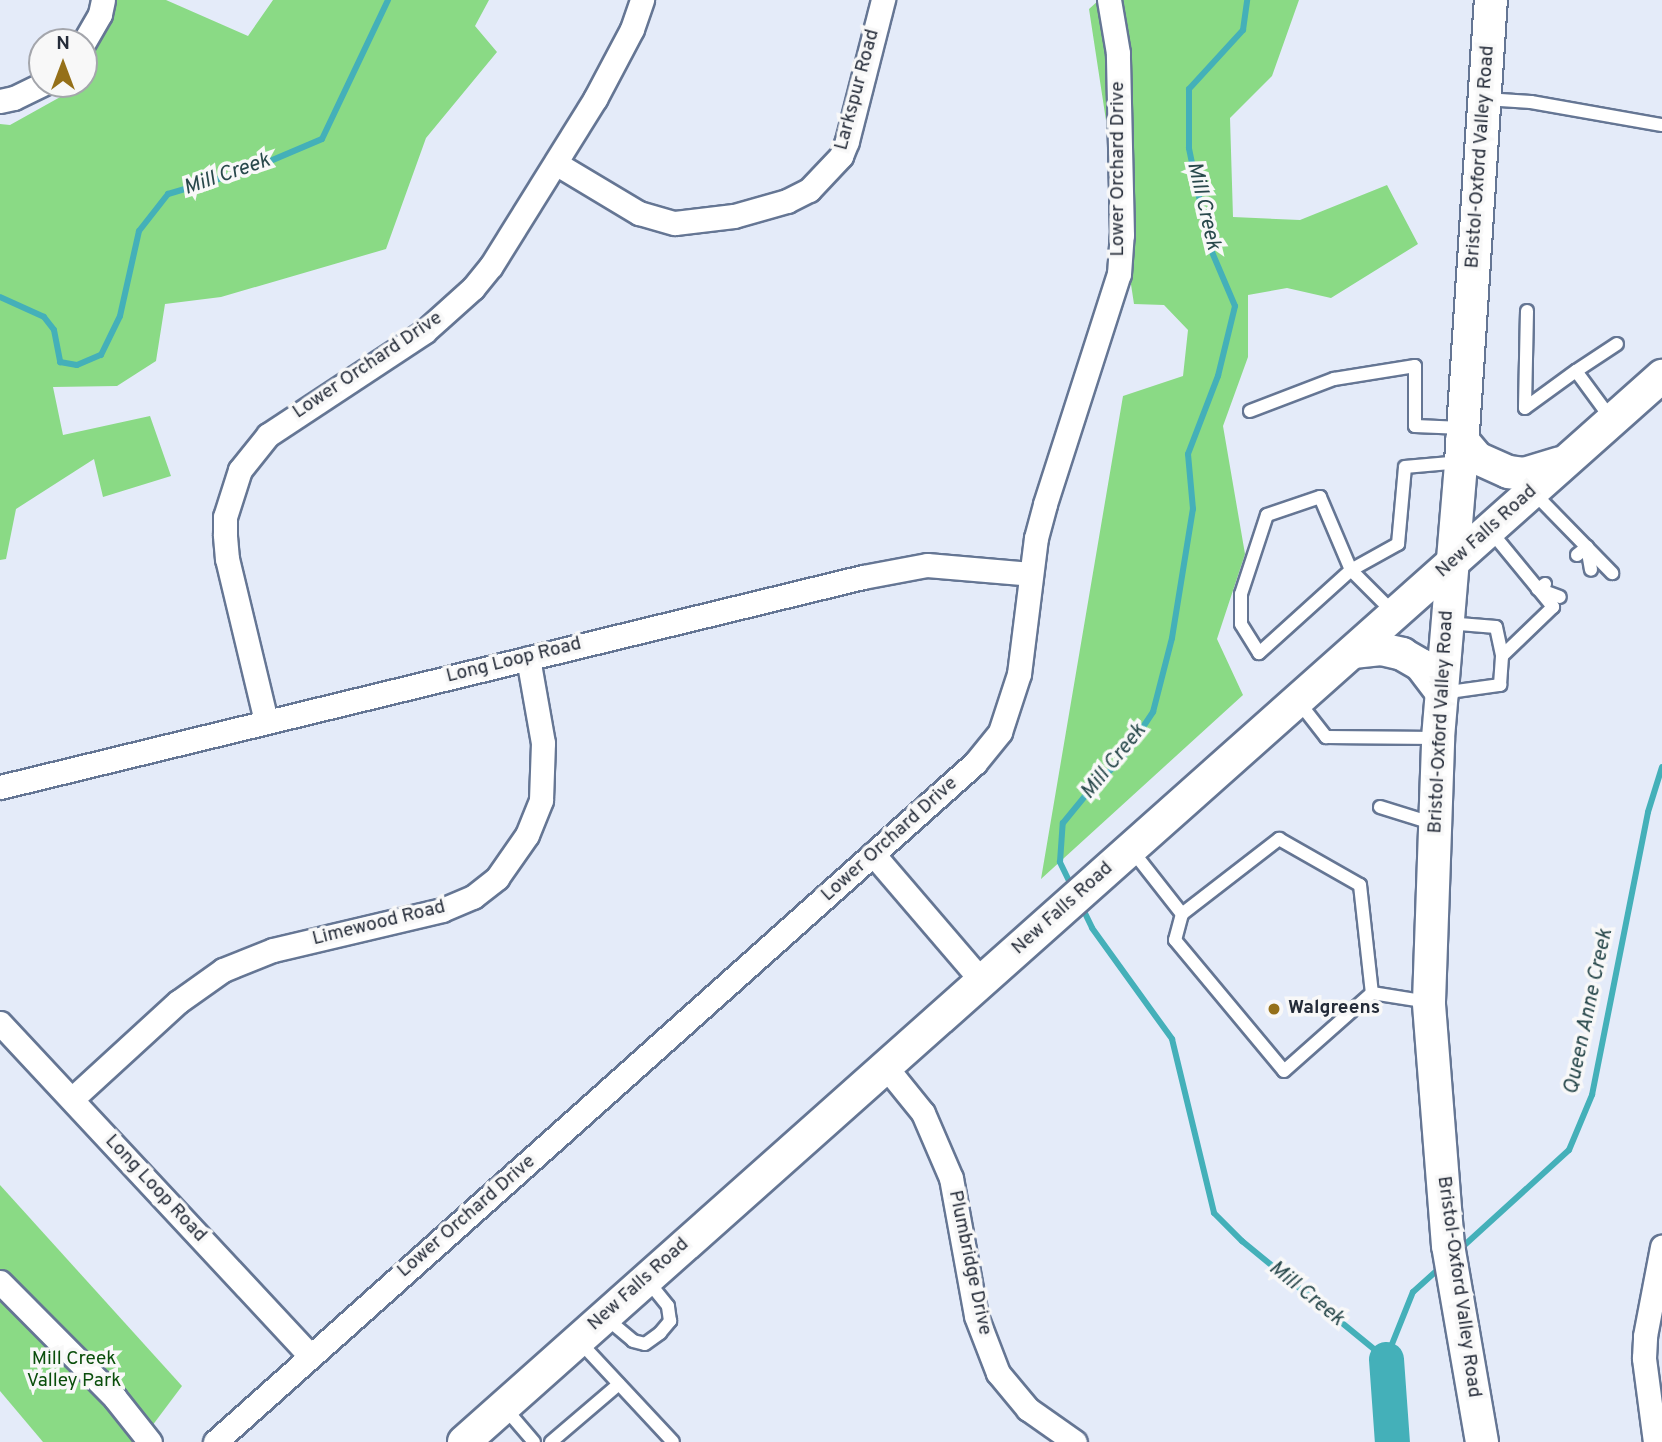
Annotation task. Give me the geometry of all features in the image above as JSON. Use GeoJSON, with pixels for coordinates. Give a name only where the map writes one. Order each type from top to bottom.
{"type":"FeatureCollection","features":[{"type":"Feature","properties":{"kind":"main road","name":"Bristol-Oxford Valley Road"},"geometry":{"type":"LineString","coordinates":[[1482,1442],[1455,1293],[1443,1196],[1429,1002],[1438,738],[1462,443],[1491,0]]}},
{"type":"Feature","properties":{"kind":"main road","name":"New Falls Road"},"geometry":{"type":"LineString","coordinates":[[464,1442],[1662,376]]}},
{"type":"Feature","properties":{"kind":"main road"},"geometry":{"type":"LineString","coordinates":[[1462,443],[1477,458],[1508,472],[1524,474],[1567,460]]}},
{"type":"Feature","properties":{"kind":"main road"},"geometry":{"type":"LineString","coordinates":[[1353,652],[1381,649],[1402,654],[1421,665],[1442,693]]}},
{"type":"Feature","properties":{"kind":"street"},"geometry":{"type":"LineString","coordinates":[[92,28],[100,14],[103,0]]}},
{"type":"Feature","properties":{"kind":"street","name":"Lower Orchard Drive"},"geometry":{"type":"LineString","coordinates":[[266,721],[228,559],[225,534],[225,517],[240,470],[268,435],[424,332],[455,306],[491,266],[557,164],[608,76],[642,0]]}},
{"type":"Feature","properties":{"kind":"street","name":"Larkspur Road"},"geometry":{"type":"LineString","coordinates":[[557,164],[608,197],[639,213],[666,221],[698,222],[787,201],[808,190],[841,156],[848,141],[883,0]]}},
{"type":"Feature","properties":{"kind":"street","name":"Lower Orchard Drive"},"geometry":{"type":"LineString","coordinates":[[215,1442],[975,763],[1000,732],[1019,674],[1031,574],[1045,503],[1119,274],[1122,222],[1118,66],[1115,24],[1109,0]]}},
{"type":"Feature","properties":{"kind":"street"},"geometry":{"type":"LineString","coordinates":[[0,101],[28,91]]}},
{"type":"Feature","properties":{"kind":"street","name":"Long Loop Road"},"geometry":{"type":"LineString","coordinates":[[0,787],[863,577],[927,565],[1031,574]]}},
{"type":"Feature","properties":{"kind":"street","name":"Limewood Road"},"geometry":{"type":"LineString","coordinates":[[72,1099],[178,1002],[223,970],[273,950],[442,910],[472,897],[497,877],[527,835],[541,800],[543,743],[528,658]]}},
{"type":"Feature","properties":{"kind":"street"},"geometry":{"type":"LineString","coordinates":[[873,854],[982,981]]}},
{"type":"Feature","properties":{"kind":"street","name":"Long Loop Road"},"geometry":{"type":"LineString","coordinates":[[0,1023],[310,1355]]}},
{"type":"Feature","properties":{"kind":"street","name":"Plumbridge Drive"},"geometry":{"type":"LineString","coordinates":[[886,1066],[923,1113],[951,1178],[976,1316],[998,1373],[1028,1409],[1075,1442]]}},
{"type":"Feature","properties":{"kind":"street"},"geometry":{"type":"LineString","coordinates":[[1655,1442],[1648,1404],[1644,1347],[1662,1247]]}},
{"type":"Feature","properties":{"kind":"street"},"geometry":{"type":"LineString","coordinates":[[0,1282],[115,1398],[149,1442]]}},
{"type":"Feature","properties":{"kind":"lane"},"geometry":{"type":"LineString","coordinates":[[1485,99],[1531,102],[1662,125]]}},
{"type":"Feature","properties":{"kind":"lane"},"geometry":{"type":"LineString","coordinates":[[1527,311],[1524,408],[1617,344]]}},
{"type":"Feature","properties":{"kind":"lane"},"geometry":{"type":"LineString","coordinates":[[1250,411],[1334,379],[1415,366],[1415,426],[1462,443]]}},
{"type":"Feature","properties":{"kind":"lane"},"geometry":{"type":"LineString","coordinates":[[1576,371],[1613,420]]}},
{"type":"Feature","properties":{"kind":"lane"},"geometry":{"type":"LineString","coordinates":[[1395,614],[1351,570],[1320,497],[1267,515],[1241,594],[1241,624],[1259,653],[1351,570],[1398,544],[1405,467],[1462,443]]}},
{"type":"Feature","properties":{"kind":"lane"},"geometry":{"type":"LineString","coordinates":[[1532,491],[1582,551],[1591,570]]}},
{"type":"Feature","properties":{"kind":"lane"},"geometry":{"type":"LineString","coordinates":[[1489,528],[1541,586],[1560,597]]}},
{"type":"Feature","properties":{"kind":"lane"},"geometry":{"type":"LineString","coordinates":[[1567,542],[1612,573]]}},
{"type":"Feature","properties":{"kind":"lane"},"geometry":{"type":"LineString","coordinates":[[1502,656],[1553,607],[1534,571]]}},
{"type":"Feature","properties":{"kind":"lane"},"geometry":{"type":"LineString","coordinates":[[1442,693],[1500,685],[1502,656],[1496,627],[1446,623]]}},
{"type":"Feature","properties":{"kind":"lane"},"geometry":{"type":"LineString","coordinates":[[1298,701],[1326,737],[1438,738]]}},
{"type":"Feature","properties":{"kind":"lane"},"geometry":{"type":"LineString","coordinates":[[1380,807],[1436,824]]}},
{"type":"Feature","properties":{"kind":"lane"},"geometry":{"type":"LineString","coordinates":[[1279,839],[1360,885],[1372,993],[1284,1071],[1175,940],[1182,914],[1279,839]]}},
{"type":"Feature","properties":{"kind":"lane"},"geometry":{"type":"LineString","coordinates":[[1131,848],[1182,914]]}},
{"type":"Feature","properties":{"kind":"lane"},"geometry":{"type":"LineString","coordinates":[[1372,993],[1429,1002]]}},
{"type":"Feature","properties":{"kind":"lane"},"geometry":{"type":"LineString","coordinates":[[604,1317],[633,1342],[645,1344],[660,1333],[670,1321],[668,1306],[646,1279]]}},
{"type":"Feature","properties":{"kind":"lane"},"geometry":{"type":"LineString","coordinates":[[578,1340],[673,1442]]}},
{"type":"Feature","properties":{"kind":"lane"},"geometry":{"type":"LineString","coordinates":[[551,1442],[619,1384]]}},
{"type":"Feature","properties":{"kind":"lane"},"geometry":{"type":"LineString","coordinates":[[504,1407],[534,1442]]}},
{"type":"Feature","properties":{"kind":"green space"},"geometry":{"type":"Polygon","coordinates":[[[116,0],[166,0],[248,36],[273,0],[489,0],[475,26],[497,52],[426,138],[386,249],[221,297],[165,304],[156,361],[117,386],[53,387],[63,435],[150,416],[171,476],[103,497],[94,459],[16,509],[6,559],[0,560],[0,124],[10,125],[58,98],[98,98],[98,37],[116,0]]]}},
{"type":"Feature","properties":{"kind":"green space"},"geometry":{"type":"Polygon","coordinates":[[[1099,0],[1299,0],[1272,76],[1230,118],[1233,217],[1300,220],[1387,185],[1418,244],[1331,298],[1287,288],[1248,295],[1248,357],[1223,426],[1245,554],[1217,639],[1243,695],[1041,879],[1123,396],[1183,376],[1188,330],[1164,305],[1134,304],[1089,9],[1099,0]]]}},
{"type":"Feature","properties":{"kind":"green space","name":"Mill Creek Valley Park"},"geometry":{"type":"Polygon","coordinates":[[[0,1185],[182,1386],[140,1442],[43,1442],[0,1391],[0,1185]]]}},
{"type":"Feature","properties":{"kind":"waterway","name":"Mill Creek"},"geometry":{"type":"LineString","coordinates":[[0,297],[44,317],[54,330],[60,362],[77,365],[101,355],[120,316],[139,231],[168,194],[249,170],[322,139],[388,0]]}},
{"type":"Feature","properties":{"kind":"waterway","name":"Mill Creek"},"geometry":{"type":"LineString","coordinates":[[1073,889],[1060,862],[1063,823],[1090,790],[1121,760],[1153,712],[1172,638],[1193,509],[1188,454],[1218,376],[1235,306],[1209,245],[1189,148],[1189,89],[1243,30],[1247,0]]}},
{"type":"Feature","properties":{"kind":"waterway","name":"Queen Anne Creek"},"geometry":{"type":"LineString","coordinates":[[1458,1251],[1569,1150],[1592,1095],[1648,812],[1662,767]]}},
{"type":"Feature","properties":{"kind":"waterway","name":"Mill Creek"},"geometry":{"type":"LineString","coordinates":[[1081,905],[1092,928],[1172,1039],[1214,1213],[1242,1241],[1386,1359],[1413,1292],[1443,1265]]}},
{"type":"Feature","properties":{"kind":"waterway","name":"Mill Creek"},"geometry":{"type":"LineString","coordinates":[[1386,1359],[1392,1442]]}},
{"type":"Feature","properties":{"kind":"place","name":"Walgreens"},"geometry":{"type":"Point","coordinates":[1274,1009]}}]}
